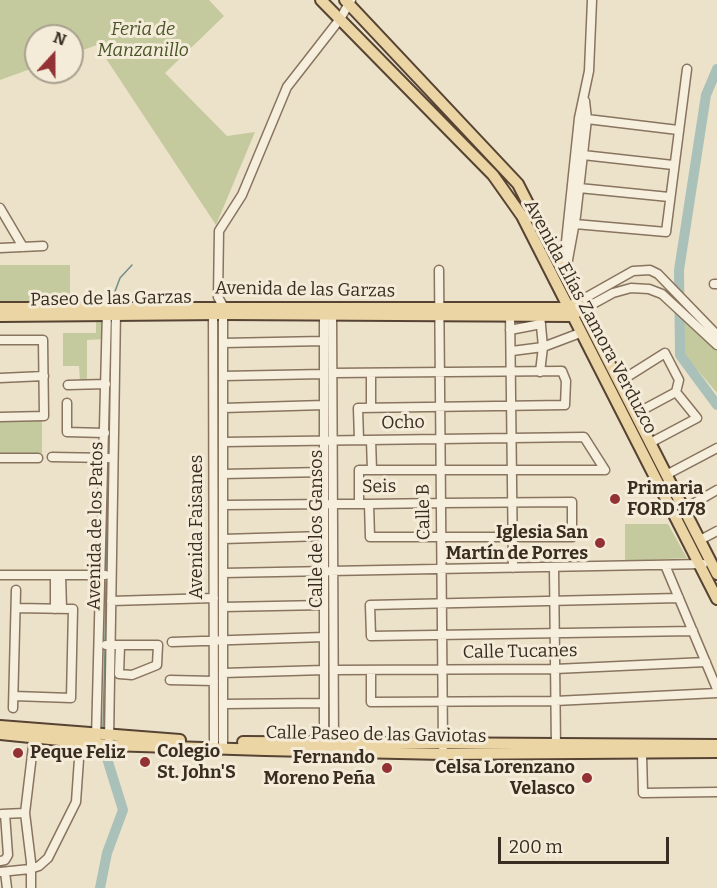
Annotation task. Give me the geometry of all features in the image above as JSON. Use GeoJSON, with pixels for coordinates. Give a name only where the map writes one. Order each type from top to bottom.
{"type":"FeatureCollection","features":[{"type":"Feature","properties":{"kind":"main road","name":"Avenida Elías Zamora Verduzco"},"geometry":{"type":"LineString","coordinates":[[321,0],[493,175],[522,216],[717,599]]}},
{"type":"Feature","properties":{"kind":"main road","name":"Avenida Elías Zamora Verduzco"},"geometry":{"type":"LineString","coordinates":[[348,1],[518,184],[715,570]]}},
{"type":"Feature","properties":{"kind":"main road"},"geometry":{"type":"LineString","coordinates":[[510,312],[540,320],[569,312],[580,306]]}},
{"type":"Feature","properties":{"kind":"main road","name":"Avenida de las Garzas"},"geometry":{"type":"LineString","coordinates":[[0,308],[111,312],[218,307],[328,311],[569,312]]}},
{"type":"Feature","properties":{"kind":"main road","name":"Paseo de las Garzas"},"geometry":{"type":"LineString","coordinates":[[0,316],[111,312]]}},
{"type":"Feature","properties":{"kind":"main road","name":"Calle Paseo de las Gaviotas"},"geometry":{"type":"LineString","coordinates":[[0,726],[94,741]]}},
{"type":"Feature","properties":{"kind":"main road","name":"Calle Paseo de las Gaviotas"},"geometry":{"type":"LineString","coordinates":[[0,734],[94,741],[443,749],[717,745]]}},
{"type":"Feature","properties":{"kind":"main road","name":"Calle Paseo de las Gaviotas"},"geometry":{"type":"LineString","coordinates":[[556,748],[642,754],[717,752]]}},
{"type":"Feature","properties":{"kind":"street"},"geometry":{"type":"LineString","coordinates":[[560,266],[566,242],[579,118],[589,71],[592,0]]}},
{"type":"Feature","properties":{"kind":"street"},"geometry":{"type":"LineString","coordinates":[[218,307],[219,231],[242,195],[287,87],[340,19],[348,1]]}},
{"type":"Feature","properties":{"kind":"street"},"geometry":{"type":"LineString","coordinates":[[575,224],[666,232],[687,69]]}},
{"type":"Feature","properties":{"kind":"street"},"geometry":{"type":"LineString","coordinates":[[565,276],[575,224],[583,155],[587,119],[585,97]]}},
{"type":"Feature","properties":{"kind":"street"},"geometry":{"type":"LineString","coordinates":[[587,119],[678,130]]}},
{"type":"Feature","properties":{"kind":"street"},"geometry":{"type":"LineString","coordinates":[[583,155],[673,165]]}},
{"type":"Feature","properties":{"kind":"street"},"geometry":{"type":"LineString","coordinates":[[579,188],[669,197]]}},
{"type":"Feature","properties":{"kind":"street"},"geometry":{"type":"LineString","coordinates":[[0,208],[23,247]]}},
{"type":"Feature","properties":{"kind":"street"},"geometry":{"type":"LineString","coordinates":[[0,248],[43,246]]}},
{"type":"Feature","properties":{"kind":"street"},"geometry":{"type":"LineString","coordinates":[[641,287],[642,269]]}},
{"type":"Feature","properties":{"kind":"street"},"geometry":{"type":"LineString","coordinates":[[580,306],[642,269],[658,274],[717,335]]}},
{"type":"Feature","properties":{"kind":"street","name":"Calle B"},"geometry":{"type":"LineString","coordinates":[[439,270],[443,749]]}},
{"type":"Feature","properties":{"kind":"street"},"geometry":{"type":"LineString","coordinates":[[609,290],[641,287],[662,294],[717,345]]}},
{"type":"Feature","properties":{"kind":"street","name":"Avenida Faisanes"},"geometry":{"type":"LineString","coordinates":[[218,307],[223,343],[223,704],[219,745]]}},
{"type":"Feature","properties":{"kind":"street","name":"Avenida Faisanes"},"geometry":{"type":"LineString","coordinates":[[218,307],[214,681],[219,745]]}},
{"type":"Feature","properties":{"kind":"street"},"geometry":{"type":"LineString","coordinates":[[328,311],[324,341],[328,373],[324,405],[328,441],[324,472],[328,504],[324,536],[329,571],[324,605],[324,703],[329,747]]}},
{"type":"Feature","properties":{"kind":"street","name":"Calle de los Gansos"},"geometry":{"type":"LineString","coordinates":[[328,311],[329,571],[334,670],[329,747]]}},
{"type":"Feature","properties":{"kind":"street","name":"Avenida de los Patos"},"geometry":{"type":"LineString","coordinates":[[94,741],[100,575],[109,458],[105,433],[111,312]]}},
{"type":"Feature","properties":{"kind":"street","name":"Avenida de los Patos"},"geometry":{"type":"LineString","coordinates":[[109,741],[115,645],[111,601],[109,458],[111,312]]}},
{"type":"Feature","properties":{"kind":"street"},"geometry":{"type":"LineString","coordinates":[[510,312],[513,568]]}},
{"type":"Feature","properties":{"kind":"street"},"geometry":{"type":"LineString","coordinates":[[510,330],[540,320],[543,347],[540,372]]}},
{"type":"Feature","properties":{"kind":"street"},"geometry":{"type":"LineString","coordinates":[[512,351],[543,347],[580,333]]}},
{"type":"Feature","properties":{"kind":"street"},"geometry":{"type":"LineString","coordinates":[[0,340],[43,340],[44,376],[44,416],[0,417]]}},
{"type":"Feature","properties":{"kind":"street"},"geometry":{"type":"LineString","coordinates":[[223,343],[324,341]]}},
{"type":"Feature","properties":{"kind":"street"},"geometry":{"type":"LineString","coordinates":[[619,382],[665,353],[679,380],[676,392],[635,414]]}},
{"type":"Feature","properties":{"kind":"street"},"geometry":{"type":"LineString","coordinates":[[223,376],[562,372],[567,392],[565,405],[358,408],[359,440]]}},
{"type":"Feature","properties":{"kind":"street"},"geometry":{"type":"LineString","coordinates":[[371,373],[371,408]]}},
{"type":"Feature","properties":{"kind":"street"},"geometry":{"type":"LineString","coordinates":[[0,378],[44,376]]}},
{"type":"Feature","properties":{"kind":"street"},"geometry":{"type":"LineString","coordinates":[[68,385],[106,384]]}},
{"type":"Feature","properties":{"kind":"street"},"geometry":{"type":"LineString","coordinates":[[650,442],[697,418],[676,392]]}},
{"type":"Feature","properties":{"kind":"street"},"geometry":{"type":"LineString","coordinates":[[67,403],[67,432],[105,433]]}},
{"type":"Feature","properties":{"kind":"street"},"geometry":{"type":"LineString","coordinates":[[223,408],[324,405]]}},
{"type":"Feature","properties":{"kind":"street","name":"Ocho"},"geometry":{"type":"LineString","coordinates":[[223,442],[584,437],[605,470],[512,470]]}},
{"type":"Feature","properties":{"kind":"street"},"geometry":{"type":"LineString","coordinates":[[371,440],[372,470]]}},
{"type":"Feature","properties":{"kind":"street"},"geometry":{"type":"LineString","coordinates":[[666,475],[717,448]]}},
{"type":"Feature","properties":{"kind":"street"},"geometry":{"type":"LineString","coordinates":[[52,457],[109,458]]}},
{"type":"Feature","properties":{"kind":"street"},"geometry":{"type":"LineString","coordinates":[[0,458],[38,458]]}},
{"type":"Feature","properties":{"kind":"street"},"geometry":{"type":"LineString","coordinates":[[359,504],[359,470],[512,470]]}},
{"type":"Feature","properties":{"kind":"street"},"geometry":{"type":"LineString","coordinates":[[223,474],[324,472]]}},
{"type":"Feature","properties":{"kind":"street"},"geometry":{"type":"LineString","coordinates":[[684,509],[717,490]]}},
{"type":"Feature","properties":{"kind":"street","name":"Seis"},"geometry":{"type":"LineString","coordinates":[[223,505],[572,502],[572,537],[512,537]]}},
{"type":"Feature","properties":{"kind":"street"},"geometry":{"type":"LineString","coordinates":[[369,504],[370,537],[512,537]]}},
{"type":"Feature","properties":{"kind":"street"},"geometry":{"type":"LineString","coordinates":[[699,540],[717,531]]}},
{"type":"Feature","properties":{"kind":"street"},"geometry":{"type":"LineString","coordinates":[[223,538],[324,536]]}},
{"type":"Feature","properties":{"kind":"street"},"geometry":{"type":"LineString","coordinates":[[223,573],[699,564],[715,570]]}},
{"type":"Feature","properties":{"kind":"street"},"geometry":{"type":"LineString","coordinates":[[371,669],[371,702],[555,701],[717,691],[665,565]]}},
{"type":"Feature","properties":{"kind":"street"},"geometry":{"type":"LineString","coordinates":[[554,567],[556,748]]}},
{"type":"Feature","properties":{"kind":"street"},"geometry":{"type":"LineString","coordinates":[[0,575],[111,575]]}},
{"type":"Feature","properties":{"kind":"street"},"geometry":{"type":"LineString","coordinates":[[58,575],[59,609]]}},
{"type":"Feature","properties":{"kind":"street"},"geometry":{"type":"LineString","coordinates":[[13,708],[16,590]]}},
{"type":"Feature","properties":{"kind":"street"},"geometry":{"type":"LineString","coordinates":[[111,601],[214,598]]}},
{"type":"Feature","properties":{"kind":"street"},"geometry":{"type":"LineString","coordinates":[[679,598],[555,603],[370,605],[371,636],[555,635],[693,631]]}},
{"type":"Feature","properties":{"kind":"street"},"geometry":{"type":"LineString","coordinates":[[223,607],[324,605]]}},
{"type":"Feature","properties":{"kind":"street"},"geometry":{"type":"LineString","coordinates":[[14,696],[71,698],[73,609],[16,608]]}},
{"type":"Feature","properties":{"kind":"street"},"geometry":{"type":"LineString","coordinates":[[172,642],[324,637]]}},
{"type":"Feature","properties":{"kind":"street"},"geometry":{"type":"LineString","coordinates":[[98,645],[115,645],[158,645],[157,665],[132,675],[119,674],[115,645]]}},
{"type":"Feature","properties":{"kind":"street","name":"Calle Tucanes"},"geometry":{"type":"LineString","coordinates":[[334,670],[555,669],[706,662]]}},
{"type":"Feature","properties":{"kind":"street"},"geometry":{"type":"LineString","coordinates":[[223,673],[324,670]]}},
{"type":"Feature","properties":{"kind":"street"},"geometry":{"type":"LineString","coordinates":[[170,680],[214,681]]}},
{"type":"Feature","properties":{"kind":"street"},"geometry":{"type":"LineString","coordinates":[[223,704],[324,703]]}},
{"type":"Feature","properties":{"kind":"street"},"geometry":{"type":"LineString","coordinates":[[31,888],[25,813],[34,738]]}},
{"type":"Feature","properties":{"kind":"street"},"geometry":{"type":"LineString","coordinates":[[7,888],[3,872],[39,867],[48,858],[66,827],[76,802],[76,780],[80,759],[94,741]]}},
{"type":"Feature","properties":{"kind":"street"},"geometry":{"type":"LineString","coordinates":[[642,754],[643,793],[717,792]]}},
{"type":"Feature","properties":{"kind":"street"},"geometry":{"type":"LineString","coordinates":[[0,861],[5,860],[8,855],[2,814],[25,813]]}},
{"type":"Feature","properties":{"kind":"green space","name":"Feria de Manzanillo"},"geometry":{"type":"Polygon","coordinates":[[[0,0],[209,0],[224,16],[165,73],[227,136],[255,132],[216,225],[97,45],[84,50],[84,24],[24,24],[24,71],[0,80],[0,0]]]}},
{"type":"Feature","properties":{"kind":"green space"},"geometry":{"type":"Polygon","coordinates":[[[0,265],[70,265],[70,301],[0,301],[0,265]]]}},
{"type":"Feature","properties":{"kind":"green space"},"geometry":{"type":"Polygon","coordinates":[[[682,317],[717,348],[717,393],[683,353],[682,317]]]}},
{"type":"Feature","properties":{"kind":"green space"},"geometry":{"type":"Polygon","coordinates":[[[96,319],[104,319],[105,339],[87,340],[87,381],[80,381],[79,366],[63,366],[63,333],[96,333],[96,319]]]}},
{"type":"Feature","properties":{"kind":"green space"},"geometry":{"type":"Polygon","coordinates":[[[0,420],[42,420],[42,453],[0,453],[0,420]]]}},
{"type":"Feature","properties":{"kind":"green space"},"geometry":{"type":"Polygon","coordinates":[[[625,524],[668,524],[687,558],[625,561],[625,524]]]}},
{"type":"Feature","properties":{"kind":"waterway"},"geometry":{"type":"LineString","coordinates":[[717,69],[706,95],[679,270],[680,355],[717,405]]}},
{"type":"Feature","properties":{"kind":"waterway"},"geometry":{"type":"LineString","coordinates":[[111,302],[120,278],[132,265]]}},
{"type":"Feature","properties":{"kind":"waterway"},"geometry":{"type":"LineString","coordinates":[[110,347],[110,359]]}},
{"type":"Feature","properties":{"kind":"waterway"},"geometry":{"type":"LineString","coordinates":[[110,367],[110,381]]}},
{"type":"Feature","properties":{"kind":"waterway"},"geometry":{"type":"LineString","coordinates":[[109,386],[109,407]]}},
{"type":"Feature","properties":{"kind":"waterway"},"geometry":{"type":"LineString","coordinates":[[108,453],[109,416]]}},
{"type":"Feature","properties":{"kind":"waterway"},"geometry":{"type":"LineString","coordinates":[[106,573],[108,463]]}},
{"type":"Feature","properties":{"kind":"waterway"},"geometry":{"type":"LineString","coordinates":[[105,641],[106,582]]}},
{"type":"Feature","properties":{"kind":"waterway"},"geometry":{"type":"LineString","coordinates":[[103,728],[105,649]]}},
{"type":"Feature","properties":{"kind":"waterway"},"geometry":{"type":"LineString","coordinates":[[100,888],[107,853],[123,810],[105,752]]}},
{"type":"Feature","properties":{"kind":"place","name":"Primaria FORD 178"},"geometry":{"type":"Point","coordinates":[615,499]}},
{"type":"Feature","properties":{"kind":"place","name":"Iglesia San Martín de Porres"},"geometry":{"type":"Point","coordinates":[600,543]}},
{"type":"Feature","properties":{"kind":"place","name":"Peque Feliz"},"geometry":{"type":"Point","coordinates":[18,753]}},
{"type":"Feature","properties":{"kind":"place","name":"Colegio St. John'S"},"geometry":{"type":"Point","coordinates":[145,762]}},
{"type":"Feature","properties":{"kind":"place","name":"Fernando Moreno Peña"},"geometry":{"type":"Point","coordinates":[387,768]}},
{"type":"Feature","properties":{"kind":"place","name":"Celsa Lorenzano Velasco"},"geometry":{"type":"Point","coordinates":[587,778]}}]}
